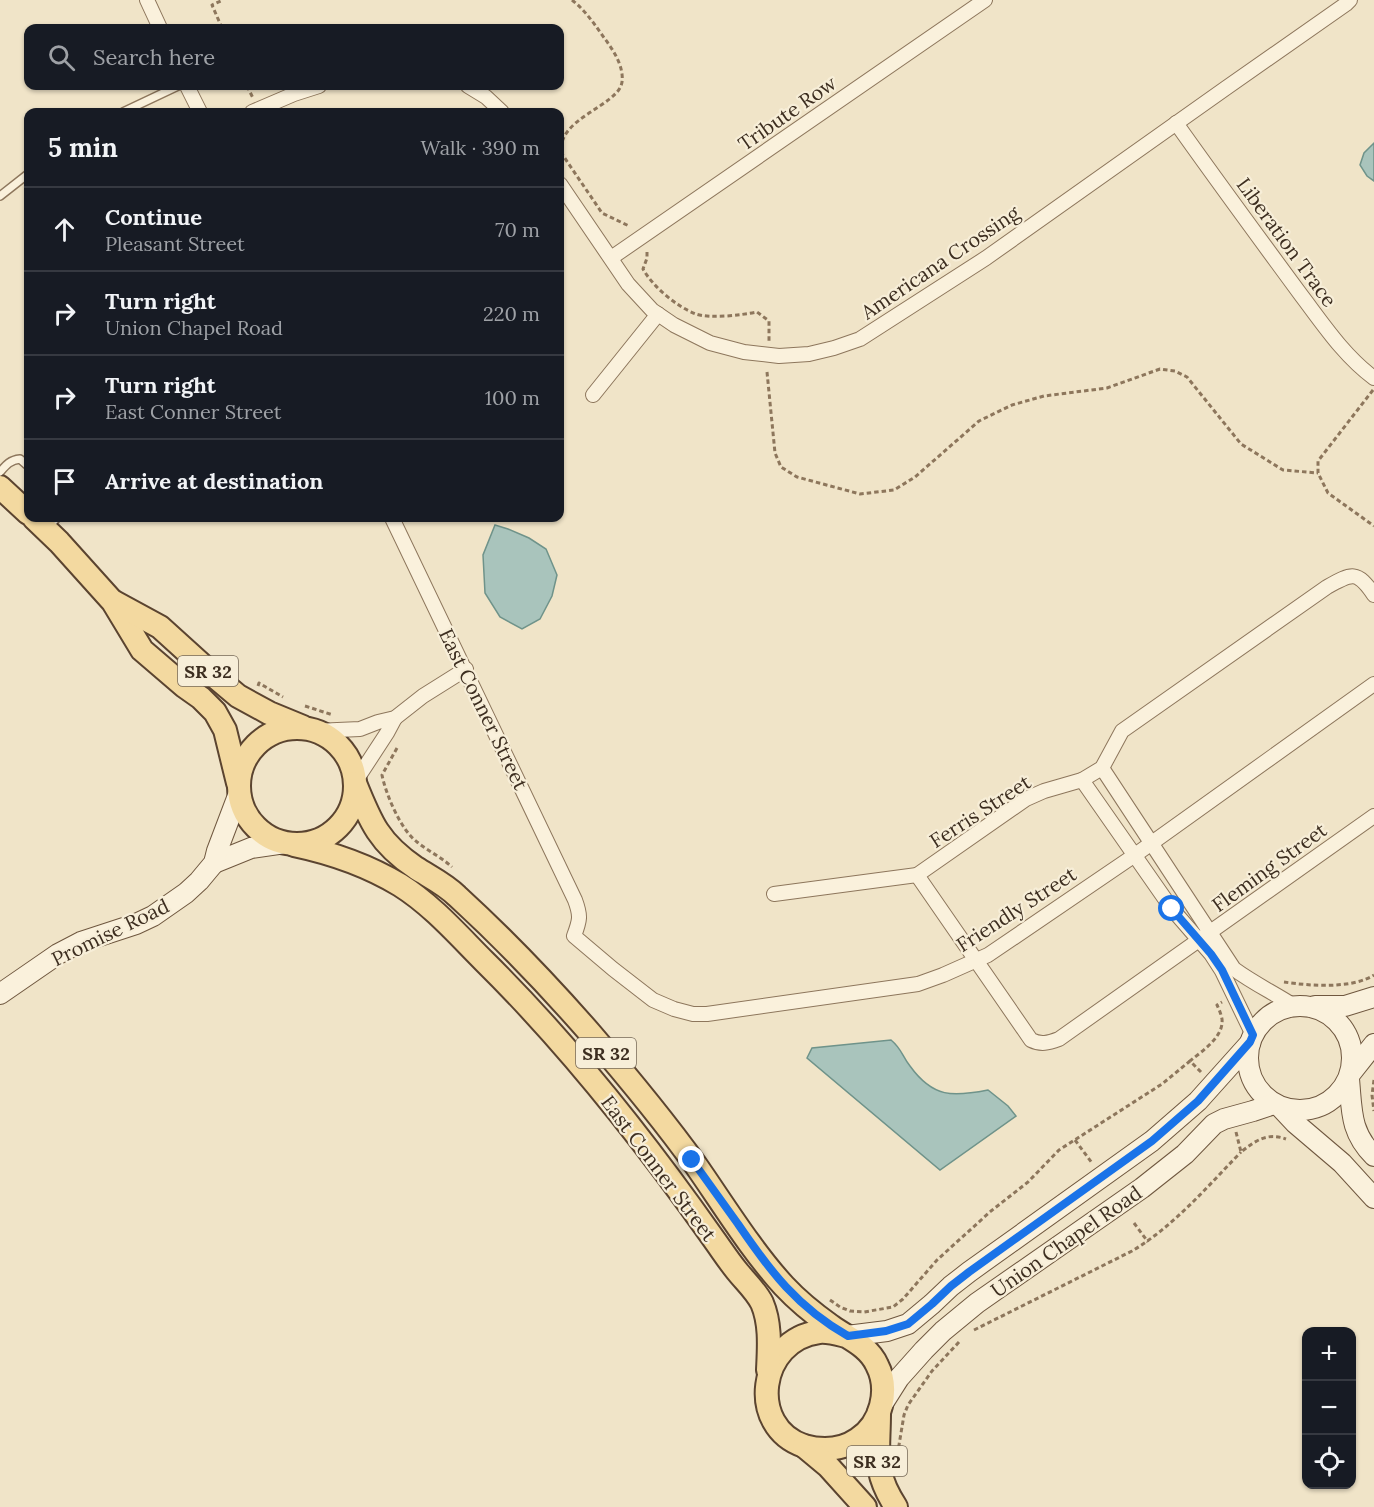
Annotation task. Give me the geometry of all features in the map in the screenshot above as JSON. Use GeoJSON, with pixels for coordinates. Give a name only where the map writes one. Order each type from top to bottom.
{"type":"FeatureCollection","features":[{"type":"Feature","properties":{"kind":"main road"},"geometry":{"type":"LineString","coordinates":[[0,487],[24,509]]}},
{"type":"Feature","properties":{"kind":"main road","name":"SR 32"},"geometry":{"type":"LineString","coordinates":[[47,522],[113,602],[142,650],[215,712],[225,730],[239,790]]}},
{"type":"Feature","properties":{"kind":"main road","name":"SR 32"},"geometry":{"type":"LineString","coordinates":[[113,602],[160,627],[238,696],[269,713],[312,730]]}},
{"type":"Feature","properties":{"kind":"main road"},"geometry":{"type":"LineString","coordinates":[[298,728],[312,730],[327,737],[342,751],[352,769],[355,783],[350,810],[343,822],[333,832],[308,843],[290,844],[271,838],[259,830],[249,820],[239,790],[243,764],[256,745],[275,732],[298,728]]}},
{"type":"Feature","properties":{"kind":"main road","name":"East Conner Street"},"geometry":{"type":"LineString","coordinates":[[355,783],[372,825],[383,841],[413,866],[452,890],[491,927],[588,1031],[641,1095],[785,1287],[812,1312],[847,1336]]}},
{"type":"Feature","properties":{"kind":"main road","name":"Promise Road"},"geometry":{"type":"LineString","coordinates":[[0,994],[58,954],[81,942],[153,916],[186,893],[214,863],[239,790]]}},
{"type":"Feature","properties":{"kind":"main road","name":"Promise Road"},"geometry":{"type":"LineString","coordinates":[[214,863],[251,848],[290,844]]}},
{"type":"Feature","properties":{"kind":"main road","name":"East Conner Street"},"geometry":{"type":"LineString","coordinates":[[290,844],[347,859],[384,876],[408,891],[450,927],[501,978],[567,1050],[670,1178],[736,1270],[756,1293],[768,1322],[768,1379]]}},
{"type":"Feature","properties":{"kind":"main road"},"geometry":{"type":"LineString","coordinates":[[1374,998],[1345,1006],[1302,1006],[1282,1009],[1270,1015],[1260,1024],[1251,1039],[1248,1056],[1249,1071],[1254,1084],[1263,1095],[1342,1163],[1374,1198]]}},
{"type":"Feature","properties":{"kind":"main road"},"geometry":{"type":"LineString","coordinates":[[1302,1006],[1323,1011],[1345,1030],[1351,1044],[1353,1058],[1350,1076],[1351,1106],[1357,1134],[1374,1156]]}},
{"type":"Feature","properties":{"kind":"main road","name":"Union Chapel Road"},"geometry":{"type":"LineString","coordinates":[[847,1336],[886,1331],[914,1320],[969,1272],[1152,1141],[1198,1101],[1251,1039]]}},
{"type":"Feature","properties":{"kind":"main road"},"geometry":{"type":"LineString","coordinates":[[1277,1105],[1293,1110],[1307,1110],[1320,1107],[1332,1100],[1342,1091],[1350,1076],[1374,1044]]}},
{"type":"Feature","properties":{"kind":"main road","name":"Union Chapel Road"},"geometry":{"type":"LineString","coordinates":[[880,1410],[899,1378],[924,1350],[943,1331],[977,1304],[1142,1188],[1185,1154],[1214,1124],[1224,1119],[1277,1105]]}},
{"type":"Feature","properties":{"kind":"main road"},"geometry":{"type":"LineString","coordinates":[[768,1379],[783,1349],[798,1338],[820,1332],[847,1336]]}},
{"type":"Feature","properties":{"kind":"main road","name":"SR 32"},"geometry":{"type":"LineString","coordinates":[[847,1336],[862,1346],[878,1365],[884,1387],[877,1460],[886,1493],[896,1507]]}},
{"type":"Feature","properties":{"kind":"main road","name":"SR 32"},"geometry":{"type":"LineString","coordinates":[[768,1379],[766,1394],[768,1405],[779,1429],[828,1466],[865,1507]]}},
{"type":"Feature","properties":{"kind":"main road"},"geometry":{"type":"LineString","coordinates":[[803,1446],[825,1450],[847,1445],[861,1437],[874,1423],[880,1410]]}},
{"type":"Feature","properties":{"kind":"street"},"geometry":{"type":"LineString","coordinates":[[147,0],[158,24]]}},
{"type":"Feature","properties":{"kind":"street","name":"Tribute Row"},"geometry":{"type":"LineString","coordinates":[[611,258],[985,0]]}},
{"type":"Feature","properties":{"kind":"street","name":"Americana Crossing"},"geometry":{"type":"LineString","coordinates":[[564,190],[628,284],[652,310],[674,325],[710,343],[744,352],[779,356],[809,354],[834,348],[860,339],[986,258],[1350,0]]}},
{"type":"Feature","properties":{"kind":"street"},"geometry":{"type":"LineString","coordinates":[[189,90],[198,108]]}},
{"type":"Feature","properties":{"kind":"street"},"geometry":{"type":"LineString","coordinates":[[261,108],[306,90]]}},
{"type":"Feature","properties":{"kind":"street"},"geometry":{"type":"LineString","coordinates":[[475,90],[498,108]]}},
{"type":"Feature","properties":{"kind":"street","name":"Liberation Trace"},"geometry":{"type":"LineString","coordinates":[[1176,123],[1270,254],[1329,331],[1347,354],[1374,378]]}},
{"type":"Feature","properties":{"kind":"street"},"geometry":{"type":"LineString","coordinates":[[593,395],[658,314]]}},
{"type":"Feature","properties":{"kind":"street","name":"East Conner Street"},"geometry":{"type":"LineString","coordinates":[[394,522],[575,900],[579,911],[579,921],[574,936]]}},
{"type":"Feature","properties":{"kind":"street"},"geometry":{"type":"LineString","coordinates":[[1251,1039],[1222,970],[1204,937],[1151,843],[1102,768],[1122,731],[1327,587],[1341,579],[1353,576],[1363,579],[1374,595]]}},
{"type":"Feature","properties":{"kind":"street"},"geometry":{"type":"LineString","coordinates":[[355,783],[395,718],[423,696],[466,669]]}},
{"type":"Feature","properties":{"kind":"street","name":"Friendly Street"},"geometry":{"type":"LineString","coordinates":[[574,936],[653,1000],[693,1014],[707,1014],[918,984],[988,956],[1135,855],[1374,684]]}},
{"type":"Feature","properties":{"kind":"street"},"geometry":{"type":"LineString","coordinates":[[312,730],[360,729],[395,718]]}},
{"type":"Feature","properties":{"kind":"street","name":"Ferris Street"},"geometry":{"type":"LineString","coordinates":[[774,894],[917,875],[1026,799],[1082,780],[1102,768]]}},
{"type":"Feature","properties":{"kind":"street"},"geometry":{"type":"LineString","coordinates":[[1082,780],[1172,909],[1204,937],[1234,969],[1249,980],[1302,1006]]}},
{"type":"Feature","properties":{"kind":"street","name":"Fleming Street"},"geometry":{"type":"LineString","coordinates":[[976,961],[1031,1040],[1044,1044],[1059,1039],[1374,816]]}},
{"type":"Feature","properties":{"kind":"street"},"geometry":{"type":"LineString","coordinates":[[917,875],[976,961]]}},
{"type":"Feature","properties":{"kind":"lane"},"geometry":{"type":"LineString","coordinates":[[131,108],[170,90]]}},
{"type":"Feature","properties":{"kind":"lane"},"geometry":{"type":"LineString","coordinates":[[0,196],[24,177]]}},
{"type":"Feature","properties":{"kind":"lane"},"geometry":{"type":"LineString","coordinates":[[0,472],[14,459],[20,459],[24,462]]}},
{"type":"Feature","properties":{"kind":"path"},"geometry":{"type":"LineString","coordinates":[[209,0],[220,24]]}},
{"type":"Feature","properties":{"kind":"path"},"geometry":{"type":"LineString","coordinates":[[212,5],[223,0]]}},
{"type":"Feature","properties":{"kind":"path"},"geometry":{"type":"LineString","coordinates":[[564,138],[566,132],[584,116],[617,93],[622,84],[622,72],[614,51],[582,8],[572,0]]}},
{"type":"Feature","properties":{"kind":"path"},"geometry":{"type":"LineString","coordinates":[[564,157],[602,213],[629,226]]}},
{"type":"Feature","properties":{"kind":"path"},"geometry":{"type":"LineString","coordinates":[[647,252],[643,269],[647,277],[670,299],[697,315],[729,316],[757,312],[769,321],[770,341]]}},
{"type":"Feature","properties":{"kind":"path"},"geometry":{"type":"LineString","coordinates":[[767,372],[775,453],[781,467],[797,477],[860,494],[894,490],[915,477],[979,422],[1012,405],[1044,396],[1107,388],[1161,369],[1175,371],[1187,377],[1241,444],[1283,470],[1318,473]]}},
{"type":"Feature","properties":{"kind":"path"},"geometry":{"type":"LineString","coordinates":[[1374,388],[1318,461],[1318,473],[1328,493],[1374,526]]}},
{"type":"Feature","properties":{"kind":"path"},"geometry":{"type":"LineString","coordinates":[[255,691],[259,683],[287,699]]}},
{"type":"Feature","properties":{"kind":"path"},"geometry":{"type":"LineString","coordinates":[[296,704],[333,715],[341,715]]}},
{"type":"Feature","properties":{"kind":"path"},"geometry":{"type":"LineString","coordinates":[[1282,982],[1304,985],[1345,984],[1363,981],[1374,975]]}},
{"type":"Feature","properties":{"kind":"path"},"geometry":{"type":"LineString","coordinates":[[826,1297],[850,1311],[864,1312],[893,1307],[903,1299],[937,1260],[991,1210],[1028,1182],[1059,1150],[1162,1084],[1212,1042],[1222,1021],[1217,1005]]}},
{"type":"Feature","properties":{"kind":"path"},"geometry":{"type":"LineString","coordinates":[[1190,1061],[1203,1074]]}},
{"type":"Feature","properties":{"kind":"path"},"geometry":{"type":"LineString","coordinates":[[1374,1080],[1372,1095],[1374,1111]]}},
{"type":"Feature","properties":{"kind":"path"},"geometry":{"type":"LineString","coordinates":[[1236,1131],[1241,1152]]}},
{"type":"Feature","properties":{"kind":"path"},"geometry":{"type":"LineString","coordinates":[[966,1335],[1148,1242],[1167,1227],[1241,1152],[1256,1140],[1273,1136],[1290,1140]]}},
{"type":"Feature","properties":{"kind":"path"},"geometry":{"type":"LineString","coordinates":[[1075,1140],[1093,1164]]}},
{"type":"Feature","properties":{"kind":"path"},"geometry":{"type":"LineString","coordinates":[[1134,1223],[1148,1242]]}},
{"type":"Feature","properties":{"kind":"path"},"geometry":{"type":"LineString","coordinates":[[900,1470],[898,1451],[908,1405],[932,1371],[962,1340]]}},
{"type":"Feature","properties":{"kind":"water"},"geometry":{"type":"Polygon","coordinates":[[[1374,143],[1374,181],[1367,176],[1360,165],[1364,153],[1374,143]]]}},
{"type":"Feature","properties":{"kind":"water"},"geometry":{"type":"Polygon","coordinates":[[[495,525],[529,538],[546,549],[557,575],[552,596],[540,619],[522,629],[500,617],[485,593],[483,555],[495,525]]]}},
{"type":"Feature","properties":{"kind":"water"},"geometry":{"type":"Polygon","coordinates":[[[891,1040],[919,1077],[936,1090],[944,1093],[964,1094],[988,1090],[1008,1106],[1016,1116],[940,1170],[807,1058],[812,1048],[891,1040]]]}},
{"type":"Feature","properties":{"kind":"route"},"geometry":{"type":"LineString","coordinates":[[692,1160],[772,1272],[798,1301],[848,1336],[886,1331],[908,1324],[969,1272],[1152,1141],[1198,1101],[1250,1042],[1253,1035],[1222,970],[1172,909]]}}]}
